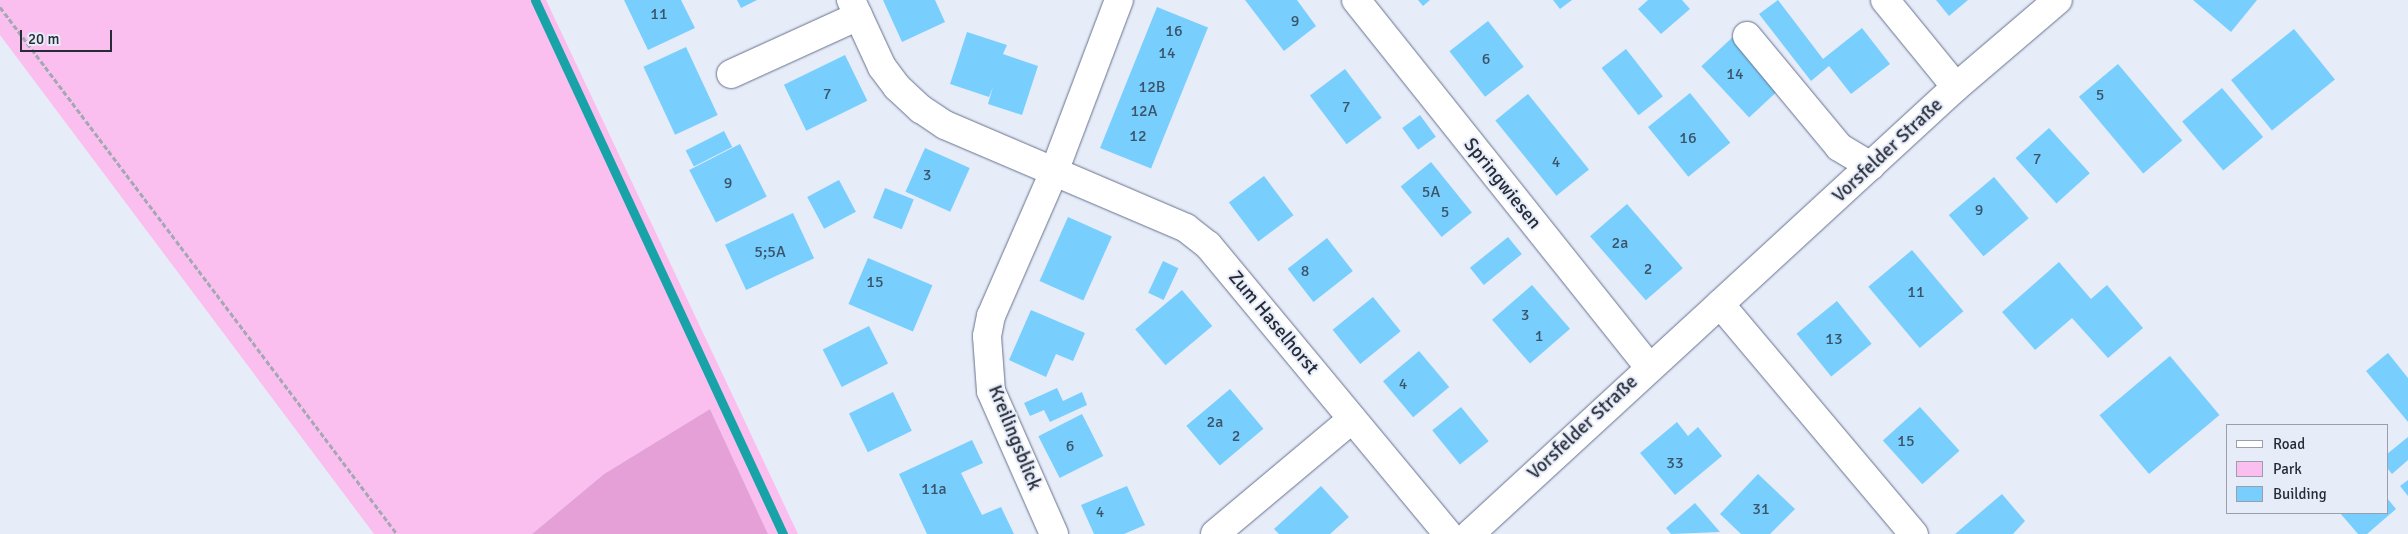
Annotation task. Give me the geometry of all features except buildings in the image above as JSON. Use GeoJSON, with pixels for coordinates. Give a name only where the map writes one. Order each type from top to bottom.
{"type":"FeatureCollection","features":[{"type":"Feature","properties":{"kind":"street"},"geometry":{"type":"LineString","coordinates":[[1054,172],[1119,0]]}},
{"type":"Feature","properties":{"kind":"street","name":"Springwiesen"},"geometry":{"type":"LineString","coordinates":[[1356,0],[1649,367]]}},
{"type":"Feature","properties":{"kind":"street"},"geometry":{"type":"LineString","coordinates":[[1885,0],[1956,87]]}},
{"type":"Feature","properties":{"kind":"street","name":"Vorsfelder Straße"},"geometry":{"type":"LineString","coordinates":[[1470,534],[1649,367],[1956,87],[2058,0]]}},
{"type":"Feature","properties":{"kind":"street","name":"Zum Haselhorst"},"geometry":{"type":"LineString","coordinates":[[732,74],[855,8],[882,67],[897,88],[921,109],[945,125],[1186,228],[1208,245],[1448,534]]}},
{"type":"Feature","properties":{"kind":"street"},"geometry":{"type":"LineString","coordinates":[[1747,36],[1838,147],[1871,166]]}},
{"type":"Feature","properties":{"kind":"street","name":"Kreilingsblick"},"geometry":{"type":"LineString","coordinates":[[1054,172],[991,316],[987,336],[991,391],[1054,534]]}},
{"type":"Feature","properties":{"kind":"street"},"geometry":{"type":"LineString","coordinates":[[1720,304],[1914,534]]}},
{"type":"Feature","properties":{"kind":"street"},"geometry":{"type":"LineString","coordinates":[[1215,534],[1352,419]]}},
{"type":"Feature","properties":{"kind":"path"},"geometry":{"type":"LineString","coordinates":[[0,7],[397,534]]}},
{"type":"Feature","properties":{"kind":"green space"},"geometry":{"type":"Polygon","coordinates":[[[0,0],[546,0],[798,534],[768,534],[710,409],[604,474],[532,534],[374,534],[0,35],[0,0]]]}},
{"type":"Feature","properties":{"kind":"shaded area"},"geometry":{"type":"Polygon","coordinates":[[[710,409],[768,534],[532,534],[604,474],[710,409]]]}},
{"type":"Feature","properties":{"kind":"waterway"},"geometry":{"type":"LineString","coordinates":[[535,0],[783,534]]}}]}
